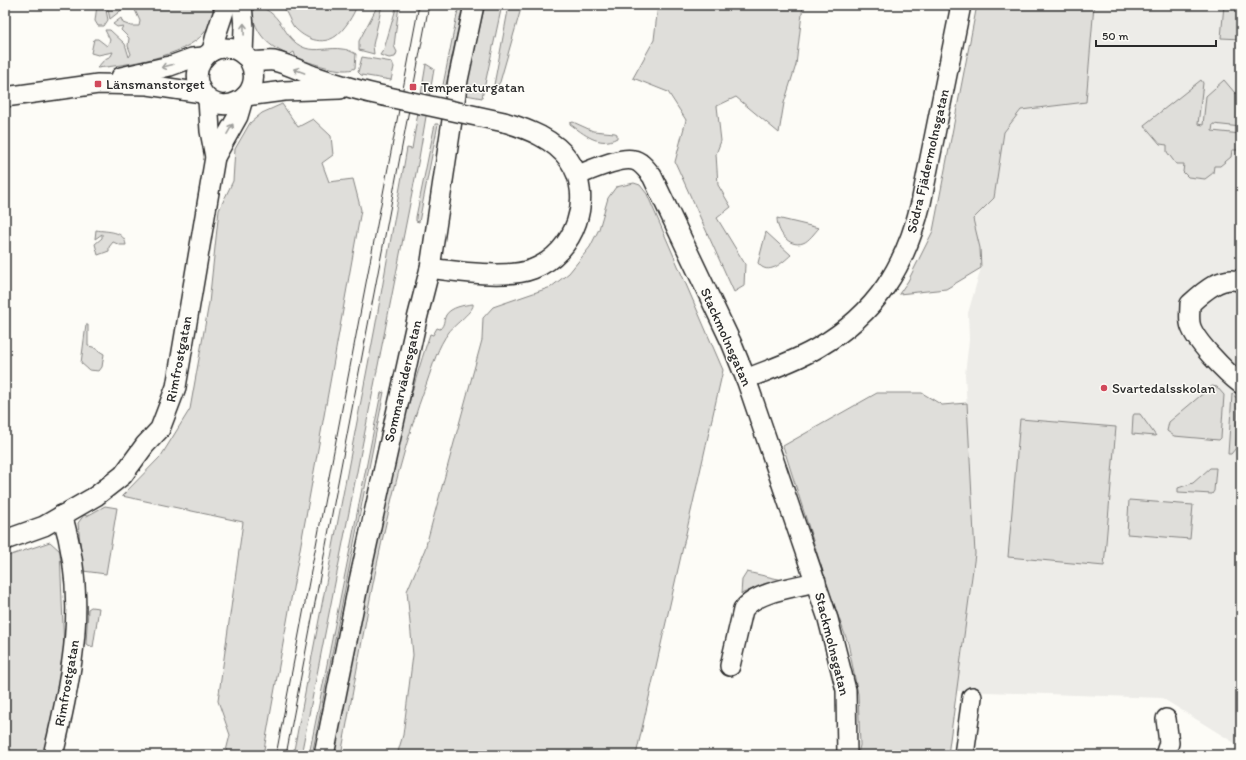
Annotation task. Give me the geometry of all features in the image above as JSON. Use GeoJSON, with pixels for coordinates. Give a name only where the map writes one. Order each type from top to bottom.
{"type":"FeatureCollection","features":[{"type":"Feature","properties":{"kind":"street"},"geometry":{"type":"LineString","coordinates":[[205,96],[198,84],[197,74],[199,65],[208,54],[226,5]]}},
{"type":"Feature","properties":{"kind":"street"},"geometry":{"type":"LineString","coordinates":[[242,5],[246,57],[253,69],[254,79],[252,88],[245,97]]}},
{"type":"Feature","properties":{"kind":"street","name":"Sommarvädersgatan"},"geometry":{"type":"LineString","coordinates":[[324,755],[359,581],[417,319],[430,268],[453,108],[474,5]]}},
{"type":"Feature","properties":{"kind":"street","name":"Södra Fjädermolnsgatan"},"geometry":{"type":"LineString","coordinates":[[746,379],[783,364],[824,344],[854,322],[873,303],[893,278],[915,227],[920,209],[961,5]]}},
{"type":"Feature","properties":{"kind":"street"},"geometry":{"type":"LineString","coordinates":[[5,97],[98,84],[170,66],[228,48],[246,57],[274,61],[349,89],[504,122],[528,129],[546,139],[559,149],[568,159],[578,175],[582,191],[575,227],[565,246],[548,260],[533,269],[516,273],[479,273],[430,268]]}},
{"type":"Feature","properties":{"kind":"street"},"geometry":{"type":"LineString","coordinates":[[98,84],[148,85],[205,96],[226,105],[245,97],[284,91],[349,89]]}},
{"type":"Feature","properties":{"kind":"street","name":"Rimfrostgatan"},"geometry":{"type":"LineString","coordinates":[[5,540],[44,526],[96,496],[123,476],[145,445],[160,429],[176,387],[214,157],[205,96]]}},
{"type":"Feature","properties":{"kind":"street","name":"Rimfrostgatan"},"geometry":{"type":"LineString","coordinates":[[214,157],[238,116],[245,97]]}},
{"type":"Feature","properties":{"kind":"street","name":"Stackmolnsgatan"},"geometry":{"type":"LineString","coordinates":[[578,175],[623,160],[634,160],[645,166],[652,176],[731,342],[746,379],[828,619],[846,690],[847,755]]}},
{"type":"Feature","properties":{"kind":"street"},"geometry":{"type":"LineString","coordinates":[[1241,282],[1227,280],[1204,290],[1190,304],[1190,324],[1203,346],[1241,384]]}},
{"type":"Feature","properties":{"kind":"street","name":"Rimfrostgatan"},"geometry":{"type":"LineString","coordinates":[[53,755],[67,697],[76,635],[74,575],[68,533],[62,515]]}},
{"type":"Feature","properties":{"kind":"street","name":"Stackmolnsgatan"},"geometry":{"type":"LineString","coordinates":[[730,666],[743,610],[748,603],[759,597],[816,582]]}},
{"type":"Feature","properties":{"kind":"street"},"geometry":{"type":"LineString","coordinates":[[964,755],[972,696]]}},
{"type":"Feature","properties":{"kind":"street"},"geometry":{"type":"LineString","coordinates":[[1165,755],[1169,743],[1166,719]]}},
{"type":"Feature","properties":{"kind":"shaded area"},"geometry":{"type":"Polygon","coordinates":[[[97,5],[105,5],[108,20],[104,26],[98,26],[95,21],[97,5]]]}},
{"type":"Feature","properties":{"kind":"shaded area"},"geometry":{"type":"Polygon","coordinates":[[[107,5],[131,5],[124,8],[110,19],[107,5]]]}},
{"type":"Feature","properties":{"kind":"shaded area"},"geometry":{"type":"Polygon","coordinates":[[[146,5],[215,5],[209,24],[204,33],[195,41],[183,48],[169,54],[138,62],[97,68],[105,59],[111,56],[113,52],[98,55],[91,53],[94,39],[98,39],[107,46],[110,40],[105,30],[110,30],[125,44],[129,57],[131,54],[128,46],[129,38],[121,30],[123,26],[117,27],[113,24],[121,18],[123,23],[131,26],[139,26],[140,21],[135,10],[146,5]]]}},
{"type":"Feature","properties":{"kind":"shaded area"},"geometry":{"type":"Polygon","coordinates":[[[249,5],[261,7],[269,12],[276,18],[297,44],[305,48],[314,50],[344,49],[356,54],[355,68],[343,70],[326,67],[296,58],[294,52],[289,55],[280,51],[262,36],[255,23],[249,5]]]}},
{"type":"Feature","properties":{"kind":"shaded area"},"geometry":{"type":"Polygon","coordinates":[[[278,5],[357,5],[351,18],[336,36],[331,39],[319,41],[308,38],[298,31],[292,24],[285,11],[278,5]]]}},
{"type":"Feature","properties":{"kind":"shaded area"},"geometry":{"type":"Polygon","coordinates":[[[378,5],[382,5],[373,45],[374,54],[359,50],[359,41],[378,5]]]}},
{"type":"Feature","properties":{"kind":"shaded area"},"geometry":{"type":"Polygon","coordinates":[[[397,5],[399,5],[394,46],[397,52],[395,57],[389,58],[380,55],[384,49],[397,5]]]}},
{"type":"Feature","properties":{"kind":"shaded area"},"geometry":{"type":"Polygon","coordinates":[[[459,5],[463,5],[445,90],[442,90],[459,5]]]}},
{"type":"Feature","properties":{"kind":"shaded area"},"geometry":{"type":"Polygon","coordinates":[[[485,5],[502,5],[482,98],[466,95],[470,68],[485,5]]]}},
{"type":"Feature","properties":{"kind":"shaded area"},"geometry":{"type":"Polygon","coordinates":[[[509,5],[522,5],[500,82],[498,85],[494,85],[509,5]]]}},
{"type":"Feature","properties":{"kind":"shaded area"},"geometry":{"type":"Polygon","coordinates":[[[658,5],[803,5],[796,65],[784,103],[779,133],[736,97],[717,106],[721,141],[716,154],[718,185],[731,207],[717,218],[745,264],[744,286],[734,292],[675,162],[686,120],[668,92],[633,78],[654,40],[658,5]]]}},
{"type":"Feature","properties":{"kind":"shaded area"},"geometry":{"type":"Polygon","coordinates":[[[977,5],[1094,5],[1086,102],[1021,110],[1004,132],[994,198],[973,219],[980,248],[981,268],[946,289],[899,294],[908,281],[933,231],[977,5]]]}},
{"type":"Feature","properties":{"kind":"shaded area","name":"Svartedalsskolan"},"geometry":{"type":"Polygon","coordinates":[[[1094,5],[1241,5],[1241,747],[1162,698],[956,691],[975,554],[965,374],[969,340],[968,313],[981,268],[980,248],[973,219],[994,198],[1004,132],[1021,110],[1086,102],[1094,5]]]}},
{"type":"Feature","properties":{"kind":"shaded area"},"geometry":{"type":"Polygon","coordinates":[[[1224,5],[1241,5],[1241,39],[1221,38],[1224,5]]]}},
{"type":"Feature","properties":{"kind":"shaded area"},"geometry":{"type":"Polygon","coordinates":[[[362,57],[392,62],[394,67],[391,80],[361,75],[358,72],[362,57]]]}},
{"type":"Feature","properties":{"kind":"shaded area"},"geometry":{"type":"Polygon","coordinates":[[[426,64],[434,69],[419,158],[301,755],[293,755],[375,328],[407,148],[412,149],[426,64]]]}},
{"type":"Feature","properties":{"kind":"shaded area"},"geometry":{"type":"Polygon","coordinates":[[[1201,80],[1203,83],[1198,124],[1203,125],[1206,96],[1224,80],[1235,93],[1241,94],[1241,127],[1213,124],[1212,131],[1241,134],[1239,150],[1232,150],[1231,157],[1220,166],[1214,166],[1213,173],[1205,179],[1188,177],[1183,172],[1184,164],[1176,164],[1167,152],[1167,145],[1160,144],[1144,125],[1201,80]]]}},
{"type":"Feature","properties":{"kind":"shaded area"},"geometry":{"type":"Polygon","coordinates":[[[282,104],[298,127],[313,119],[331,136],[333,155],[322,163],[329,182],[353,179],[361,210],[263,755],[225,755],[230,735],[218,701],[243,522],[122,496],[161,456],[190,409],[209,303],[219,210],[233,181],[235,149],[250,123],[262,113],[282,104]]]}},
{"type":"Feature","properties":{"kind":"shaded area"},"geometry":{"type":"Polygon","coordinates":[[[573,122],[593,131],[615,133],[617,134],[617,138],[610,141],[598,141],[570,124],[573,122]]]}},
{"type":"Feature","properties":{"kind":"shaded area"},"geometry":{"type":"Polygon","coordinates":[[[435,124],[438,124],[419,222],[416,221],[416,217],[435,124]]]}},
{"type":"Feature","properties":{"kind":"shaded area"},"geometry":{"type":"Polygon","coordinates":[[[634,183],[640,185],[647,194],[723,370],[636,755],[397,755],[403,735],[413,655],[407,591],[425,549],[482,340],[483,318],[493,307],[551,287],[569,273],[590,247],[599,229],[608,198],[616,187],[634,183]]]}},
{"type":"Feature","properties":{"kind":"shaded area"},"geometry":{"type":"Polygon","coordinates":[[[777,218],[819,228],[805,242],[798,244],[793,243],[788,241],[781,233],[777,218]]]}},
{"type":"Feature","properties":{"kind":"shaded area"},"geometry":{"type":"Polygon","coordinates":[[[96,230],[119,234],[125,240],[126,245],[120,245],[113,242],[109,247],[109,251],[98,255],[95,244],[102,238],[102,234],[95,239],[96,230]]]}},
{"type":"Feature","properties":{"kind":"shaded area"},"geometry":{"type":"Polygon","coordinates":[[[766,232],[791,255],[775,267],[766,269],[758,263],[766,232]]]}},
{"type":"Feature","properties":{"kind":"shaded area"},"geometry":{"type":"Polygon","coordinates":[[[473,304],[471,310],[445,337],[439,349],[412,427],[398,473],[376,567],[341,755],[332,755],[385,500],[402,428],[422,357],[430,334],[433,335],[437,328],[440,329],[442,327],[448,312],[458,307],[473,304]]]}},
{"type":"Feature","properties":{"kind":"shaded area"},"geometry":{"type":"Polygon","coordinates":[[[86,325],[88,325],[88,346],[93,347],[104,354],[102,367],[99,371],[89,370],[81,363],[86,325]]]}},
{"type":"Feature","properties":{"kind":"shaded area"},"geometry":{"type":"Polygon","coordinates":[[[1212,386],[1217,387],[1224,395],[1221,438],[1219,440],[1174,436],[1167,431],[1169,422],[1212,386]]]}},
{"type":"Feature","properties":{"kind":"shaded area"},"geometry":{"type":"Polygon","coordinates":[[[384,392],[312,755],[309,755],[381,393],[384,392]]]}},
{"type":"Feature","properties":{"kind":"shaded area"},"geometry":{"type":"Polygon","coordinates":[[[877,393],[922,393],[942,405],[967,403],[975,554],[948,755],[858,755],[860,745],[858,694],[848,643],[829,591],[783,446],[877,393]]]}},
{"type":"Feature","properties":{"kind":"shaded area"},"geometry":{"type":"Polygon","coordinates":[[[1232,394],[1238,399],[1236,448],[1231,454],[1228,454],[1232,394]]]}},
{"type":"Feature","properties":{"kind":"shaded area"},"geometry":{"type":"Polygon","coordinates":[[[1134,414],[1140,414],[1156,436],[1132,434],[1134,414]]]}},
{"type":"Feature","properties":{"kind":"shaded area"},"geometry":{"type":"Polygon","coordinates":[[[1020,419],[1116,427],[1104,566],[1008,557],[1020,419]]]}},
{"type":"Feature","properties":{"kind":"shaded area"},"geometry":{"type":"Polygon","coordinates":[[[1210,468],[1216,468],[1214,491],[1212,494],[1178,492],[1178,488],[1193,483],[1210,468]]]}},
{"type":"Feature","properties":{"kind":"shaded area"},"geometry":{"type":"Polygon","coordinates":[[[1129,500],[1193,505],[1190,539],[1127,534],[1129,500]]]}},
{"type":"Feature","properties":{"kind":"shaded area"},"geometry":{"type":"Polygon","coordinates":[[[105,506],[117,508],[106,574],[83,571],[78,523],[84,515],[87,516],[105,506]]]}},
{"type":"Feature","properties":{"kind":"shaded area"},"geometry":{"type":"Polygon","coordinates":[[[50,542],[60,551],[64,650],[61,698],[44,755],[5,755],[5,557],[50,542]]]}},
{"type":"Feature","properties":{"kind":"shaded area"},"geometry":{"type":"Polygon","coordinates":[[[747,572],[787,581],[753,589],[741,594],[742,580],[747,572]]]}},
{"type":"Feature","properties":{"kind":"shaded area"},"geometry":{"type":"Polygon","coordinates":[[[91,607],[99,608],[93,647],[86,644],[88,609],[91,607]]]}},
{"type":"Feature","properties":{"kind":"tram line"},"geometry":{"type":"LineString","coordinates":[[276,755],[419,5]]}},
{"type":"Feature","properties":{"kind":"tram line"},"geometry":{"type":"LineString","coordinates":[[286,755],[429,5]]}},
{"type":"Feature","properties":{"kind":"place","name":"Länsmanstorget"},"geometry":{"type":"Point","coordinates":[98,84]}},
{"type":"Feature","properties":{"kind":"place","name":"Temperaturgatan"},"geometry":{"type":"Point","coordinates":[413,87]}},
{"type":"Feature","properties":{"kind":"place","name":"Svartedalsskolan"},"geometry":{"type":"Point","coordinates":[1104,388]}}]}
